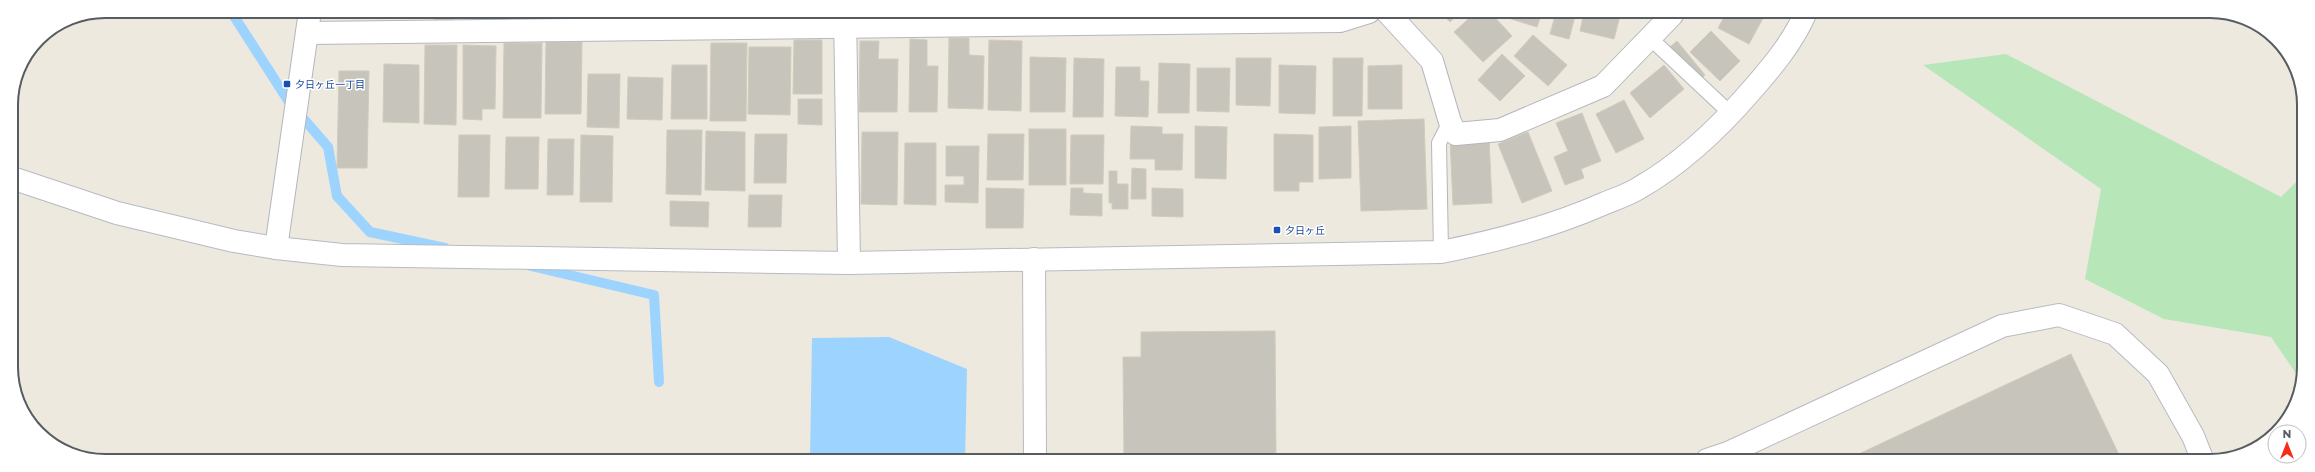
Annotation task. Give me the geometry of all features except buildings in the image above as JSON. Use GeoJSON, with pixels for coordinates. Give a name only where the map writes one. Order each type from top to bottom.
{"type":"FeatureCollection","features":[{"type":"Feature","properties":{"kind":"street"},"geometry":{"type":"LineString","coordinates":[[276,248],[309,18]]}},
{"type":"Feature","properties":{"kind":"street"},"geometry":{"type":"LineString","coordinates":[[307,33],[846,19],[1340,21],[1350,18]]}},
{"type":"Feature","properties":{"kind":"street"},"geometry":{"type":"LineString","coordinates":[[1393,18],[1432,61],[1450,122],[1456,134],[1500,130],[1603,86],[1650,38],[1667,18]]}},
{"type":"Feature","properties":{"kind":"street"},"geometry":{"type":"LineString","coordinates":[[18,180],[117,213],[276,248],[342,254],[849,263],[1441,252],[1506,239],[1567,220],[1639,189],[1686,156],[1731,114],[1772,66],[1799,29],[1804,18]]}},
{"type":"Feature","properties":{"kind":"street"},"geometry":{"type":"LineString","coordinates":[[846,19],[849,263]]}},
{"type":"Feature","properties":{"kind":"street"},"geometry":{"type":"LineString","coordinates":[[1034,259],[1035,454]]}},
{"type":"Feature","properties":{"kind":"street"},"geometry":{"type":"LineString","coordinates":[[1725,454],[2002,326],[2059,315],[2115,334],[2158,374],[2193,436],[2200,454]]}},
{"type":"Feature","properties":{"kind":"lane"},"geometry":{"type":"LineString","coordinates":[[1650,38],[1731,114]]}},
{"type":"Feature","properties":{"kind":"lane"},"geometry":{"type":"LineString","coordinates":[[1441,252],[1439,143],[1450,122]]}},
{"type":"Feature","properties":{"kind":"green space"},"geometry":{"type":"Polygon","coordinates":[[[2006,54],[2281,197],[2297,181],[2297,374],[2271,337],[2164,319],[2085,279],[2101,189],[1923,65],[2006,54]]]}},
{"type":"Feature","properties":{"kind":"water"},"geometry":{"type":"Polygon","coordinates":[[[889,337],[967,369],[965,454],[810,454],[812,338],[889,337]]]}},
{"type":"Feature","properties":{"kind":"waterway"},"geometry":{"type":"LineString","coordinates":[[235,18],[289,102],[328,147],[337,196],[370,232],[445,248]]}},
{"type":"Feature","properties":{"kind":"waterway"},"geometry":{"type":"LineString","coordinates":[[531,266],[654,295],[659,382]]}},
{"type":"Feature","properties":{"kind":"place","name":"夕日ヶ丘一丁目"},"geometry":{"type":"Point","coordinates":[287,84]}},
{"type":"Feature","properties":{"kind":"place","name":"夕日ヶ丘"},"geometry":{"type":"Point","coordinates":[1277,230]}}]}
